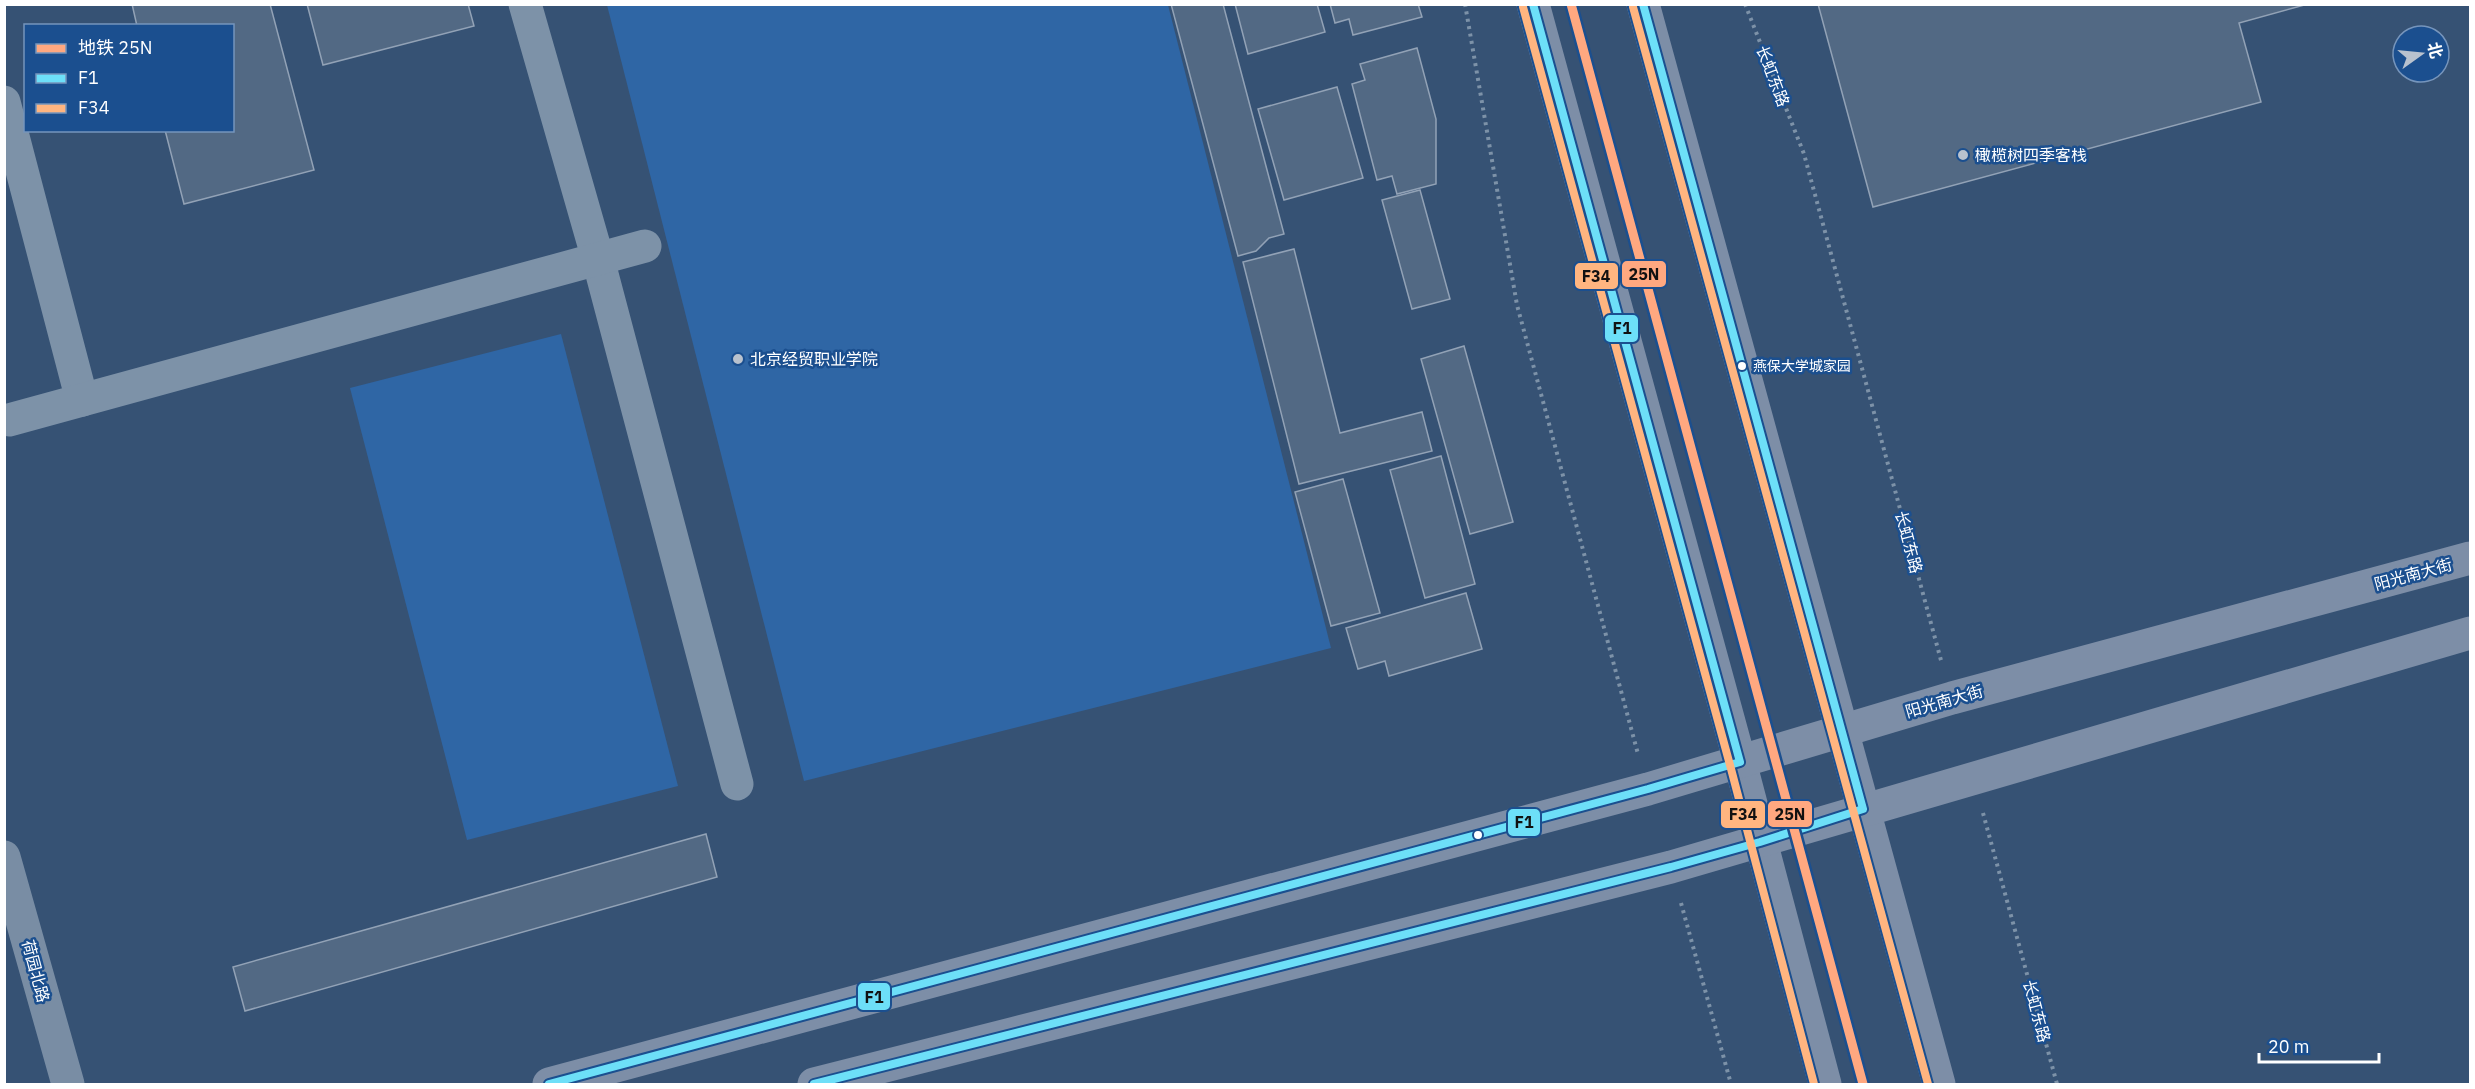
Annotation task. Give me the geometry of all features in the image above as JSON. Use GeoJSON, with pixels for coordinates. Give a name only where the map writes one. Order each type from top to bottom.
{"type":"FeatureCollection","features":[{"type":"Feature","properties":{"kind":"main road"},"geometry":{"type":"LineString","coordinates":[[1533,4],[1740,762],[1825,1084]]}},
{"type":"Feature","properties":{"kind":"main road"},"geometry":{"type":"LineString","coordinates":[[1643,4],[1939,1084]]}},
{"type":"Feature","properties":{"kind":"main road","name":"阳光南大街"},"geometry":{"type":"LineString","coordinates":[[549,1084],[1648,789],[1952,698],[2470,558]]}},
{"type":"Feature","properties":{"kind":"main road"},"geometry":{"type":"LineString","coordinates":[[814,1084],[1671,867],[1760,842],[1863,809],[2269,694],[2470,633]]}},
{"type":"Feature","properties":{"kind":"street"},"geometry":{"type":"LineString","coordinates":[[525,4],[598,259],[737,784]]}},
{"type":"Feature","properties":{"kind":"street"},"geometry":{"type":"LineString","coordinates":[[4,102],[82,400]]}},
{"type":"Feature","properties":{"kind":"street"},"geometry":{"type":"LineString","coordinates":[[9,420],[645,246]]}},
{"type":"Feature","properties":{"kind":"street","name":"荷园北路"},"geometry":{"type":"LineString","coordinates":[[4,857],[68,1084]]}},
{"type":"Feature","properties":{"kind":"path"},"geometry":{"type":"LineString","coordinates":[[1466,4],[1517,305],[1648,789]]}},
{"type":"Feature","properties":{"kind":"path","name":"长虹东路"},"geometry":{"type":"LineString","coordinates":[[1745,4],[1804,154],[1952,698]]}},
{"type":"Feature","properties":{"kind":"path","name":"长虹东路"},"geometry":{"type":"LineString","coordinates":[[1974,778],[2057,1084]]}},
{"type":"Feature","properties":{"kind":"path"},"geometry":{"type":"LineString","coordinates":[[1671,867],[1731,1084]]}},
{"type":"Feature","properties":{"kind":"shaded area"},"geometry":{"type":"Polygon","coordinates":[[[607,5],[1168,5],[1331,648],[804,781],[607,5]]]}},
{"type":"Feature","properties":{"kind":"shaded area"},"geometry":{"type":"Polygon","coordinates":[[[561,334],[678,786],[467,840],[350,388],[561,334]]]}},
{"type":"Feature","properties":{"kind":"building"},"geometry":{"type":"Polygon","coordinates":[[[132,4],[270,4],[314,170],[184,204],[166,132],[234,132],[234,24],[137,24],[132,4]]]}},
{"type":"Feature","properties":{"kind":"building"},"geometry":{"type":"Polygon","coordinates":[[[307,4],[468,4],[474,26],[323,65],[307,4]]]}},
{"type":"Feature","properties":{"kind":"building"},"geometry":{"type":"Polygon","coordinates":[[[1171,4],[1223,4],[1284,234],[1269,238],[1256,251],[1238,256],[1171,4]]]}},
{"type":"Feature","properties":{"kind":"building"},"geometry":{"type":"Polygon","coordinates":[[[1235,4],[1317,4],[1325,32],[1248,54],[1235,4]]]}},
{"type":"Feature","properties":{"kind":"building"},"geometry":{"type":"Polygon","coordinates":[[[1330,4],[1418,4],[1422,17],[1353,35],[1349,19],[1335,23],[1330,4]]]}},
{"type":"Feature","properties":{"kind":"building","name":"橄榄树四季客栈"},"geometry":{"type":"Polygon","coordinates":[[[1818,4],[2308,4],[2239,23],[2261,102],[1873,207],[1818,4]]]}},
{"type":"Feature","properties":{"kind":"building"},"geometry":{"type":"Polygon","coordinates":[[[1417,48],[1436,119],[1436,184],[1397,194],[1392,176],[1377,180],[1352,84],[1365,80],[1360,64],[1417,48]]]}},
{"type":"Feature","properties":{"kind":"building"},"geometry":{"type":"Polygon","coordinates":[[[1337,87],[1363,178],[1284,200],[1258,109],[1337,87]]]}},
{"type":"Feature","properties":{"kind":"building"},"geometry":{"type":"Polygon","coordinates":[[[1420,190],[1450,299],[1412,309],[1382,200],[1420,190]]]}},
{"type":"Feature","properties":{"kind":"building"},"geometry":{"type":"Polygon","coordinates":[[[1294,249],[1340,433],[1422,412],[1432,451],[1299,484],[1243,262],[1294,249]]]}},
{"type":"Feature","properties":{"kind":"building"},"geometry":{"type":"Polygon","coordinates":[[[1464,346],[1513,522],[1470,534],[1421,359],[1464,346]]]}},
{"type":"Feature","properties":{"kind":"building"},"geometry":{"type":"Polygon","coordinates":[[[1441,456],[1475,584],[1425,598],[1390,470],[1441,456]]]}},
{"type":"Feature","properties":{"kind":"building"},"geometry":{"type":"Polygon","coordinates":[[[1343,479],[1380,613],[1331,626],[1295,492],[1343,479]]]}},
{"type":"Feature","properties":{"kind":"building"},"geometry":{"type":"Polygon","coordinates":[[[1466,593],[1482,649],[1389,676],[1385,661],[1358,669],[1346,628],[1466,593]]]}},
{"type":"Feature","properties":{"kind":"building"},"geometry":{"type":"Polygon","coordinates":[[[706,834],[717,877],[245,1011],[233,967],[706,834]]]}},
{"type":"Feature","properties":{"kind":"metro line","name":"25N"},"geometry":{"type":"LineString","coordinates":[[1571,4],[1863,1084]]}},
{"type":"Feature","properties":{"kind":"transit line","name":"F1"},"geometry":{"type":"LineString","coordinates":[[549,1084],[1648,789],[1740,762],[1533,4]]}},
{"type":"Feature","properties":{"kind":"transit line","name":"F1"},"geometry":{"type":"LineString","coordinates":[[814,1084],[1671,867],[1760,842],[1863,809],[1643,4]]}},
{"type":"Feature","properties":{"kind":"transit line","name":"F34"},"geometry":{"type":"LineString","coordinates":[[1523,7],[1730,765],[1814,1084]]}},
{"type":"Feature","properties":{"kind":"transit line","name":"F34"},"geometry":{"type":"LineString","coordinates":[[1633,7],[1928,1084]]}},
{"type":"Feature","properties":{"kind":"place","name":"橄榄树四季客栈"},"geometry":{"type":"Point","coordinates":[1963,155]}},
{"type":"Feature","properties":{"kind":"place","name":"北京经贸职业学院"},"geometry":{"type":"Point","coordinates":[738,359]}},
{"type":"Feature","properties":{"kind":"place","name":"燕保大学城家园"},"geometry":{"type":"Point","coordinates":[1742,366]}}]}
